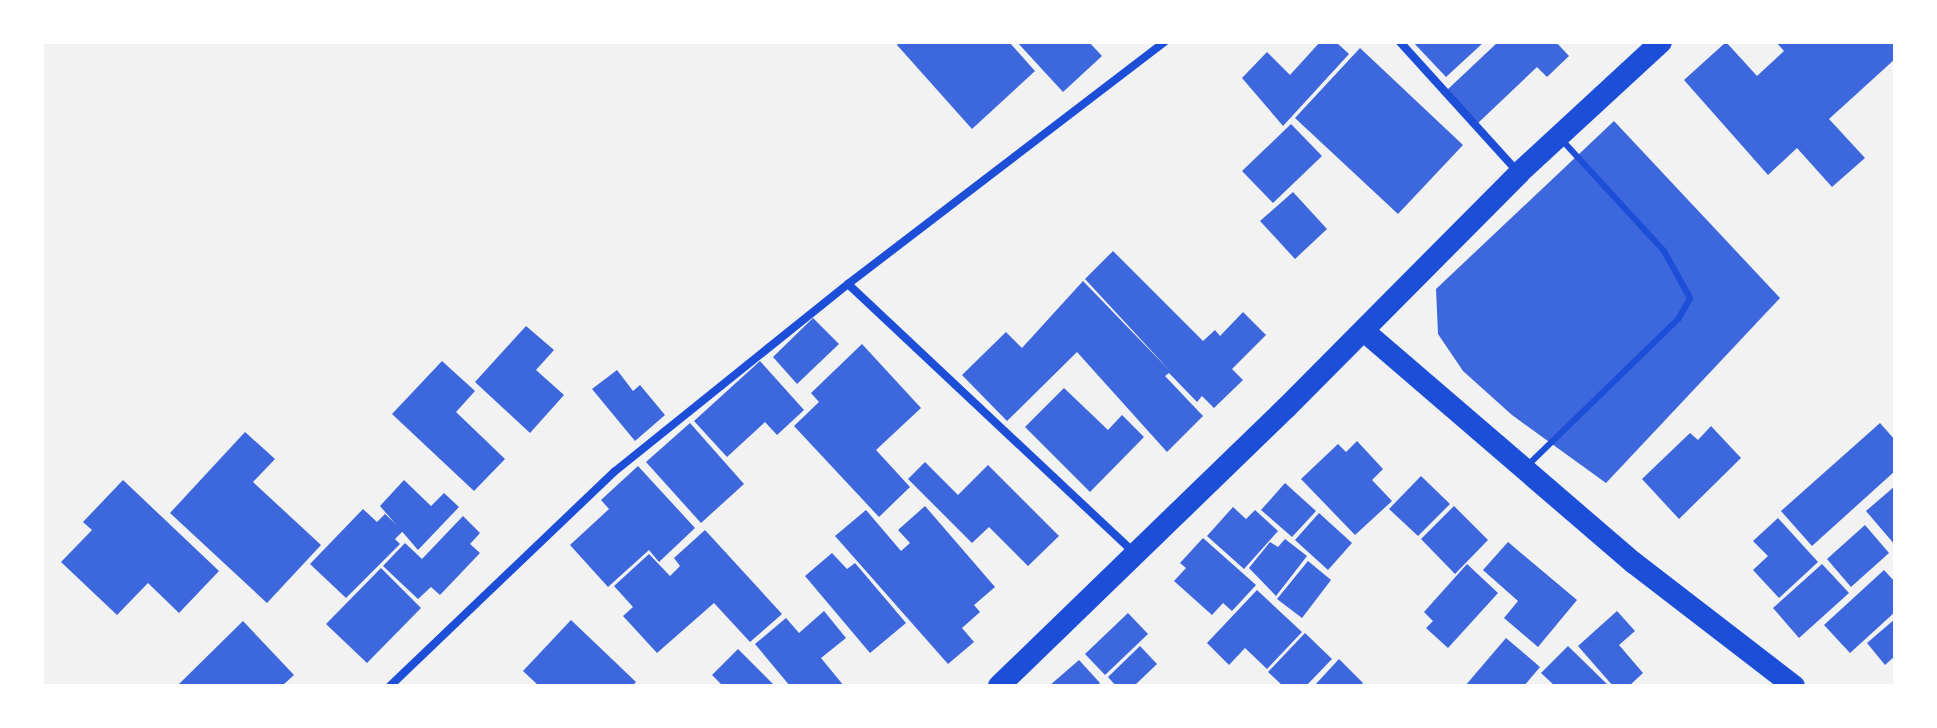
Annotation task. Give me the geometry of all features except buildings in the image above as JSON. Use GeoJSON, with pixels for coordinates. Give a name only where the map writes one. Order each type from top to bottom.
{"type":"FeatureCollection","features":[{"type":"Feature","properties":{"kind":"highway"},"geometry":{"type":"LineString","coordinates":[[999,686],[1364,331],[1519,173],[1661,42]]}},
{"type":"Feature","properties":{"kind":"highway"},"geometry":{"type":"LineString","coordinates":[[1364,331],[1634,563],[1794,686]]}},
{"type":"Feature","properties":{"kind":"street"},"geometry":{"type":"LineString","coordinates":[[390,686],[614,472],[848,284],[1165,42]]}},
{"type":"Feature","properties":{"kind":"street"},"geometry":{"type":"LineString","coordinates":[[1400,42],[1519,173]]}},
{"type":"Feature","properties":{"kind":"street"},"geometry":{"type":"LineString","coordinates":[[848,284],[1135,554]]}},
{"type":"Feature","properties":{"kind":"lane"},"geometry":{"type":"LineString","coordinates":[[1524,470],[1679,318],[1690,298],[1664,251],[1559,137]]}}]}
